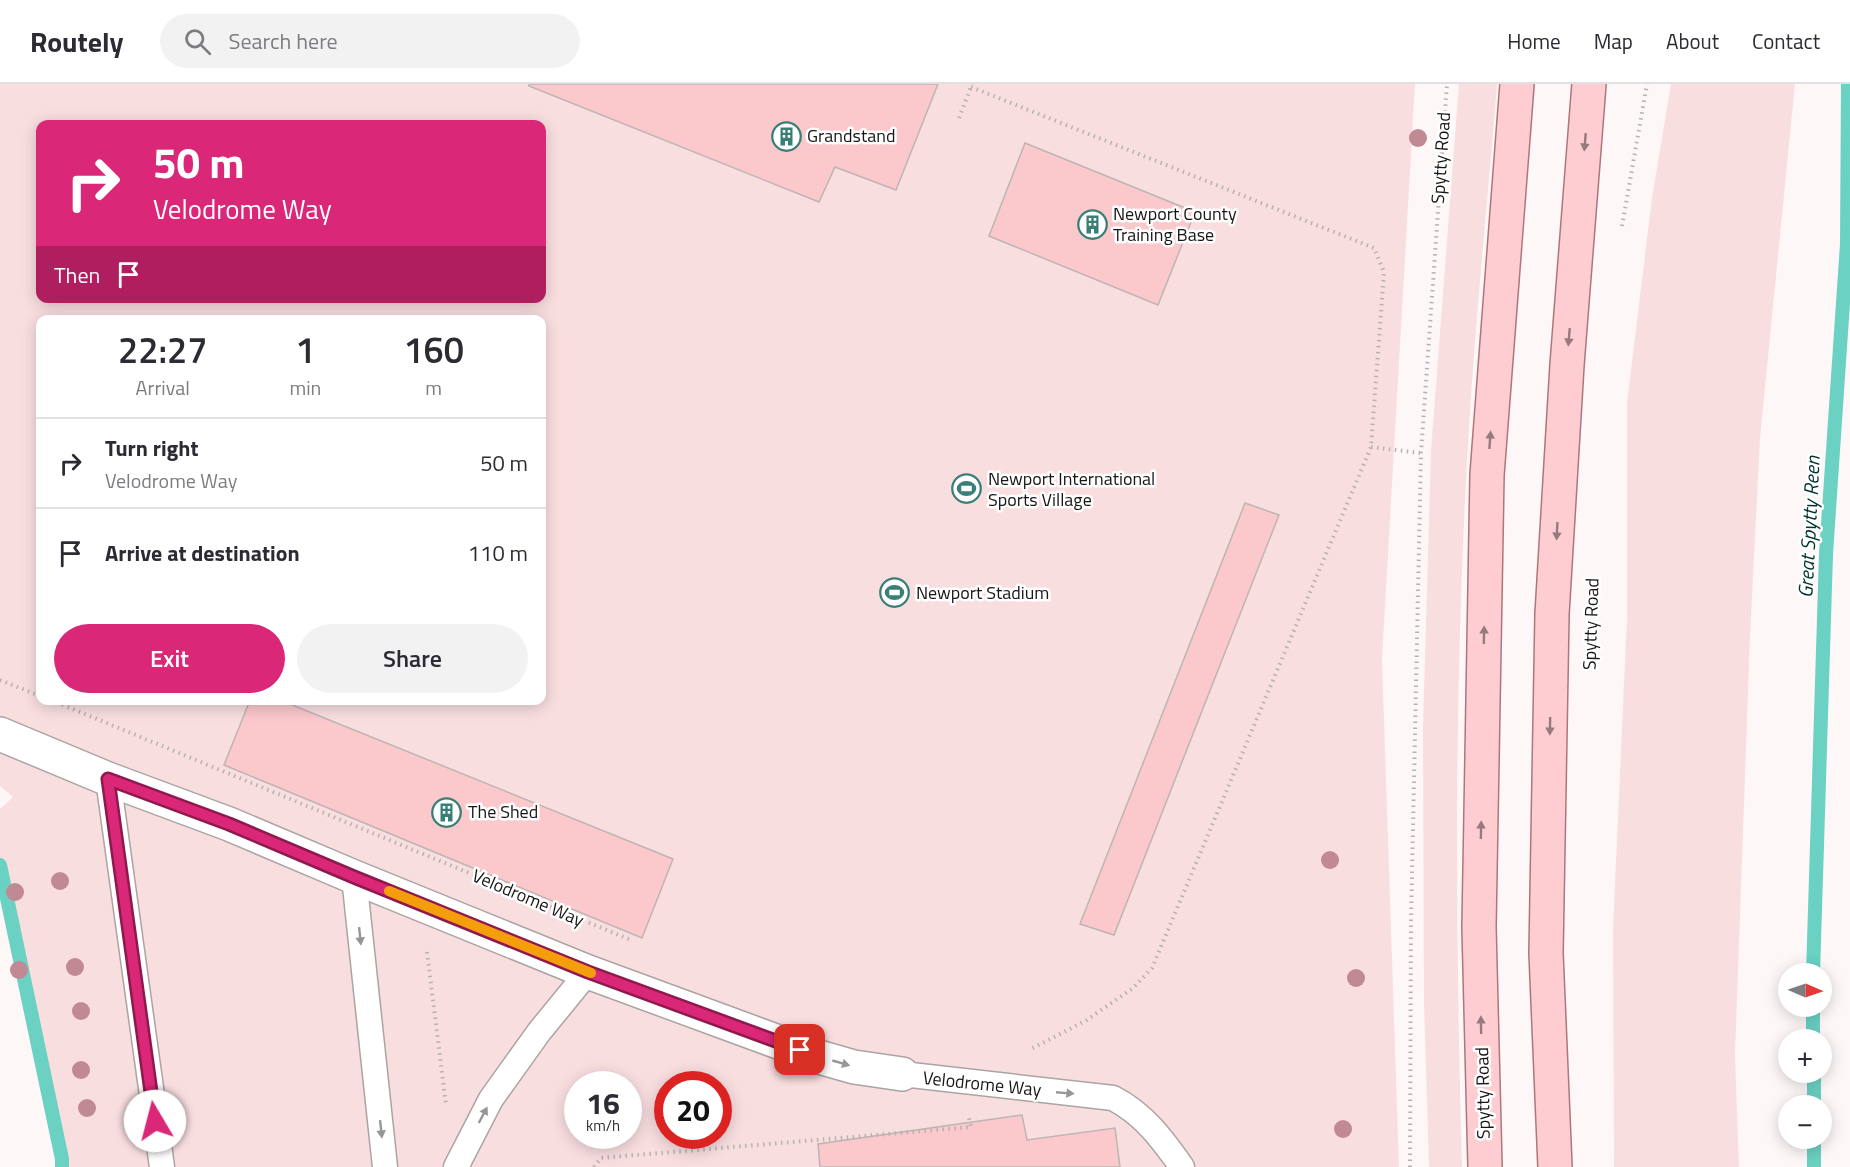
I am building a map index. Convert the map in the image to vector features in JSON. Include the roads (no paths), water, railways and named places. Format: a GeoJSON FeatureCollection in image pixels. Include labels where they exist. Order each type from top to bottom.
{"type":"FeatureCollection","features":[{"type":"Feature","properties":{"kind":"main road","name":"Spytty Road"},"geometry":{"type":"LineString","coordinates":[[1485,1167],[1479,927],[1487,475],[1517,84]]}},
{"type":"Feature","properties":{"kind":"main road"},"geometry":{"type":"LineString","coordinates":[[1555,1167],[1546,953],[1552,615],[1567,365],[1589,84]]}},
{"type":"Feature","properties":{"kind":"street","name":"Velodrome Way"},"geometry":{"type":"LineString","coordinates":[[0,734],[108,779],[229,824],[588,972],[819,1057],[854,1067],[902,1074]]}},
{"type":"Feature","properties":{"kind":"lane"},"geometry":{"type":"LineString","coordinates":[[108,779],[162,1167]]}},
{"type":"Feature","properties":{"kind":"lane"},"geometry":{"type":"LineString","coordinates":[[354,877],[385,1167]]}},
{"type":"Feature","properties":{"kind":"lane"},"geometry":{"type":"LineString","coordinates":[[456,1167],[491,1099],[539,1032],[588,972]]}},
{"type":"Feature","properties":{"kind":"lane","name":"Velodrome Way"},"geometry":{"type":"LineString","coordinates":[[902,1074],[973,1084],[1113,1098],[1131,1107],[1147,1122],[1182,1167]]}},
{"type":"Feature","properties":{"kind":"waterway","name":"Great Spytty Reen"},"geometry":{"type":"LineString","coordinates":[[1813,963],[1826,554],[1847,244],[1848,84]]}},
{"type":"Feature","properties":{"kind":"waterway"},"geometry":{"type":"LineString","coordinates":[[0,865],[62,1167]]}},
{"type":"Feature","properties":{"kind":"waterway","name":"Great Spytty Reen"},"geometry":{"type":"LineString","coordinates":[[1813,1017],[1813,1029]]}},
{"type":"Feature","properties":{"kind":"waterway","name":"Great Spytty Reen"},"geometry":{"type":"LineString","coordinates":[[1814,1083],[1814,1095]]}},
{"type":"Feature","properties":{"kind":"waterway","name":"Great Spytty Reen"},"geometry":{"type":"LineString","coordinates":[[1814,1149],[1814,1167]]}},
{"type":"Feature","properties":{"kind":"place","name":"Grandstand"},"geometry":{"type":"Point","coordinates":[786,136]}},
{"type":"Feature","properties":{"kind":"place","name":"Newport County Training Base"},"geometry":{"type":"Point","coordinates":[1092,224]}},
{"type":"Feature","properties":{"kind":"place","name":"Newport International Sports Village"},"geometry":{"type":"Point","coordinates":[967,489]}},
{"type":"Feature","properties":{"kind":"place","name":"Newport Stadium"},"geometry":{"type":"Point","coordinates":[895,593]}},
{"type":"Feature","properties":{"kind":"place","name":"The Shed"},"geometry":{"type":"Point","coordinates":[447,812]}}]}
